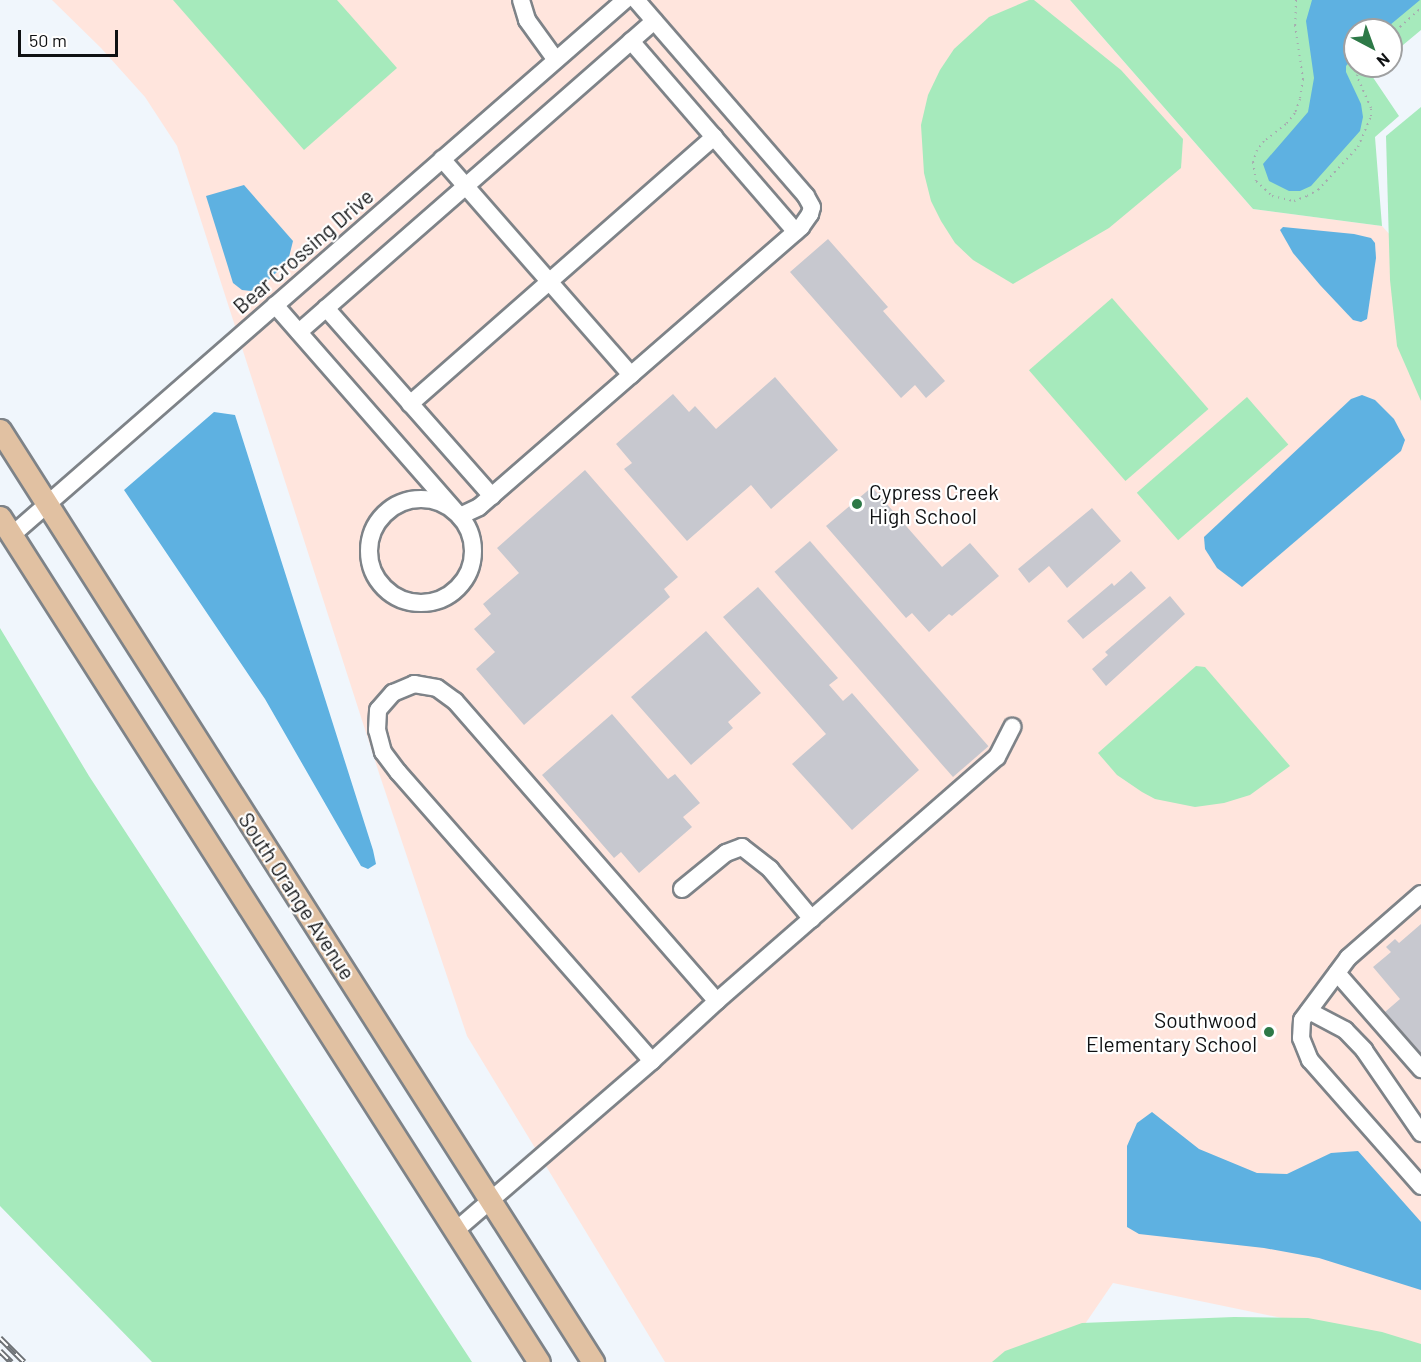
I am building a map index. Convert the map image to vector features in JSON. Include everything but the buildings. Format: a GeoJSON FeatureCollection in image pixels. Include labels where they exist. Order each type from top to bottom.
{"type":"FeatureCollection","features":[{"type":"Feature","properties":{"kind":"main road","name":"South Orange Avenue"},"geometry":{"type":"LineString","coordinates":[[0,430],[593,1362]]}},
{"type":"Feature","properties":{"kind":"main road"},"geometry":{"type":"LineString","coordinates":[[0,517],[539,1362]]}},
{"type":"Feature","properties":{"kind":"street"},"geometry":{"type":"LineString","coordinates":[[521,0],[527,20],[556,60]]}},
{"type":"Feature","properties":{"kind":"street"},"geometry":{"type":"LineString","coordinates":[[460,516],[472,512],[492,496],[796,232],[810,214],[810,201],[636,0]]}},
{"type":"Feature","properties":{"kind":"street","name":"Bear Crossing Drive"},"geometry":{"type":"LineString","coordinates":[[12,535],[556,60],[615,3]]}},
{"type":"Feature","properties":{"kind":"street"},"geometry":{"type":"LineString","coordinates":[[299,332],[654,21]]}},
{"type":"Feature","properties":{"kind":"street"},"geometry":{"type":"LineString","coordinates":[[631,41],[796,232]]}},
{"type":"Feature","properties":{"kind":"street"},"geometry":{"type":"LineString","coordinates":[[410,404],[714,137]]}},
{"type":"Feature","properties":{"kind":"street"},"geometry":{"type":"LineString","coordinates":[[442,159],[631,375]]}},
{"type":"Feature","properties":{"kind":"street"},"geometry":{"type":"LineString","coordinates":[[275,305],[460,516],[469,529],[473,543],[469,573],[461,586],[449,596],[435,602],[418,604],[400,600],[386,590],[375,576],[369,559],[373,533],[387,511],[402,502],[420,499],[435,500],[449,506],[460,516]]}},
{"type":"Feature","properties":{"kind":"street"},"geometry":{"type":"LineString","coordinates":[[326,308],[492,496]]}},
{"type":"Feature","properties":{"kind":"street"},"geometry":{"type":"LineString","coordinates":[[652,1061],[398,772],[383,752],[377,730],[378,710],[393,693],[414,684],[437,688],[455,701],[717,1001]]}},
{"type":"Feature","properties":{"kind":"street"},"geometry":{"type":"LineString","coordinates":[[455,1231],[997,757],[1012,727]]}},
{"type":"Feature","properties":{"kind":"street"},"geometry":{"type":"LineString","coordinates":[[682,889],[726,853],[742,847],[770,869],[812,919]]}},
{"type":"Feature","properties":{"kind":"street"},"geometry":{"type":"LineString","coordinates":[[1421,894],[1348,958],[1302,1020],[1301,1038],[1310,1060],[1421,1186]]}},
{"type":"Feature","properties":{"kind":"street"},"geometry":{"type":"LineString","coordinates":[[1337,973],[1421,1069]]}},
{"type":"Feature","properties":{"kind":"street"},"geometry":{"type":"LineString","coordinates":[[1309,1011],[1345,1030],[1364,1050],[1421,1133]]}},
{"type":"Feature","properties":{"kind":"path"},"geometry":{"type":"LineString","coordinates":[[1296,0],[1295,25],[1303,79],[1300,99],[1296,113],[1264,141],[1257,150],[1253,162],[1256,181],[1272,196],[1294,201],[1318,190],[1358,147],[1369,123],[1371,108],[1358,78]]}},
{"type":"Feature","properties":{"kind":"path"},"geometry":{"type":"LineString","coordinates":[[1403,24],[1421,8]]}},
{"type":"Feature","properties":{"kind":"shaded area","name":"Cypress Creek High School"},"geometry":{"type":"Polygon","coordinates":[[[52,0],[1070,0],[1253,209],[1382,226],[1421,269],[1421,1347],[1113,1283],[1059,1362],[665,1362],[467,1036],[379,773],[177,146],[145,97],[101,48],[52,0]]]}},
{"type":"Feature","properties":{"kind":"green space"},"geometry":{"type":"Polygon","coordinates":[[[173,0],[337,0],[397,68],[304,150],[173,0]]]}},
{"type":"Feature","properties":{"kind":"green space"},"geometry":{"type":"Polygon","coordinates":[[[1034,0],[1121,70],[1183,139],[1181,168],[1109,228],[1013,284],[973,260],[955,243],[941,221],[931,201],[924,173],[921,125],[928,95],[940,70],[954,49],[989,17],[1034,0]]]}},
{"type":"Feature","properties":{"kind":"green space"},"geometry":{"type":"Polygon","coordinates":[[[1070,0],[1421,0],[1421,30],[1403,45],[1403,18],[1343,18],[1343,78],[1373,78],[1399,116],[1375,137],[1382,226],[1253,209],[1070,0]]]}},
{"type":"Feature","properties":{"kind":"green space"},"geometry":{"type":"Polygon","coordinates":[[[1421,107],[1421,401],[1397,346],[1390,280],[1386,136],[1421,107]]]}},
{"type":"Feature","properties":{"kind":"green space"},"geometry":{"type":"Polygon","coordinates":[[[1112,298],[1208,409],[1125,481],[1029,370],[1112,298]]]}},
{"type":"Feature","properties":{"kind":"green space"},"geometry":{"type":"Polygon","coordinates":[[[1247,397],[1288,445],[1178,540],[1137,493],[1247,397]]]}},
{"type":"Feature","properties":{"kind":"green space"},"geometry":{"type":"Polygon","coordinates":[[[0,628],[89,776],[472,1362],[152,1362],[0,1206],[0,628]]]}},
{"type":"Feature","properties":{"kind":"green space"},"geometry":{"type":"Polygon","coordinates":[[[1196,666],[1205,667],[1290,766],[1250,795],[1224,803],[1195,807],[1155,799],[1142,792],[1117,775],[1098,753],[1196,666]]]}},
{"type":"Feature","properties":{"kind":"green space"},"geometry":{"type":"Polygon","coordinates":[[[1234,1317],[1308,1318],[1382,1332],[1421,1344],[1421,1362],[992,1362],[1005,1351],[1082,1323],[1234,1317]]]}},
{"type":"Feature","properties":{"kind":"water"},"geometry":{"type":"Polygon","coordinates":[[[1312,0],[1420,0],[1398,18],[1343,18],[1343,78],[1349,78],[1361,104],[1363,117],[1360,131],[1311,186],[1300,191],[1289,191],[1269,181],[1263,164],[1308,112],[1314,78],[1306,21],[1312,0]]]}},
{"type":"Feature","properties":{"kind":"water"},"geometry":{"type":"Polygon","coordinates":[[[244,185],[293,241],[289,257],[277,272],[262,286],[251,291],[242,290],[233,283],[206,196],[244,185]]]}},
{"type":"Feature","properties":{"kind":"water"},"geometry":{"type":"Polygon","coordinates":[[[1283,227],[1354,234],[1371,238],[1375,243],[1376,258],[1367,319],[1361,322],[1353,320],[1320,285],[1293,253],[1280,230],[1283,227]]]}},
{"type":"Feature","properties":{"kind":"water"},"geometry":{"type":"Polygon","coordinates":[[[1362,395],[1375,400],[1394,419],[1405,440],[1401,451],[1242,587],[1217,568],[1205,549],[1204,537],[1351,399],[1362,395]]]}},
{"type":"Feature","properties":{"kind":"water"},"geometry":{"type":"Polygon","coordinates":[[[214,412],[235,415],[373,850],[376,864],[368,869],[361,866],[265,699],[124,490],[214,412]]]}},
{"type":"Feature","properties":{"kind":"water"},"geometry":{"type":"Polygon","coordinates":[[[1152,1112],[1199,1149],[1257,1173],[1287,1174],[1331,1153],[1358,1151],[1421,1222],[1421,1290],[1319,1258],[1264,1248],[1139,1234],[1127,1227],[1127,1146],[1137,1123],[1152,1112]]]}},
{"type":"Feature","properties":{"kind":"railway"},"geometry":{"type":"LineString","coordinates":[[0,1338],[24,1362]]}},
{"type":"Feature","properties":{"kind":"railway"},"geometry":{"type":"LineString","coordinates":[[0,1351],[11,1362]]}},
{"type":"Feature","properties":{"kind":"place","name":"Cypress Creek High School"},"geometry":{"type":"Point","coordinates":[857,504]}},
{"type":"Feature","properties":{"kind":"place","name":"Southwood Elementary School"},"geometry":{"type":"Point","coordinates":[1269,1032]}}]}
